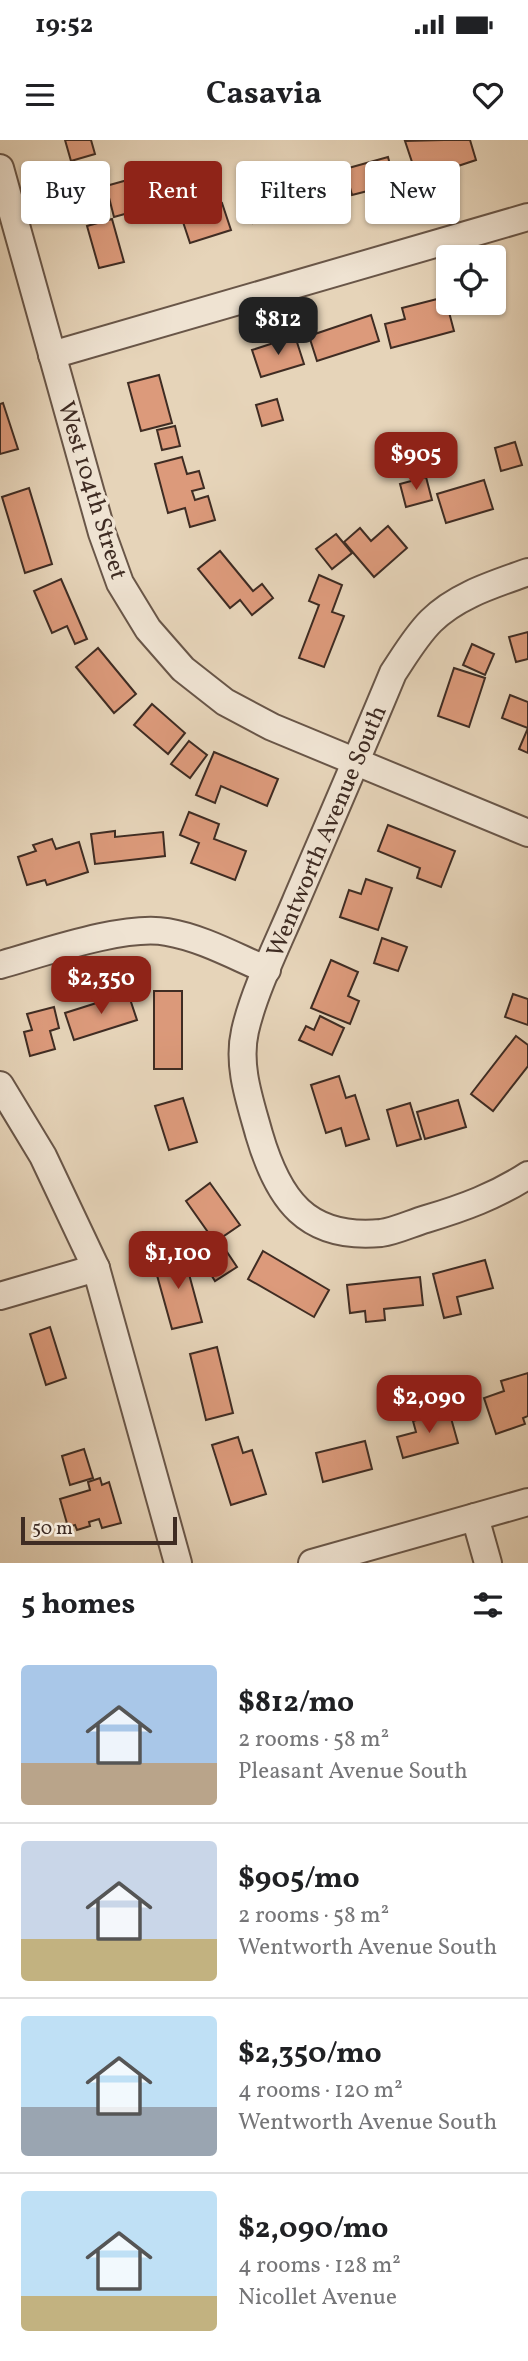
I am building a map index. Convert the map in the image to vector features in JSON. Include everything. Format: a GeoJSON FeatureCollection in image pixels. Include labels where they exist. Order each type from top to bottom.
{"type":"FeatureCollection","features":[{"type":"Feature","properties":{"kind":"street","name":"West 104th Street"},"geometry":{"type":"LineString","coordinates":[[0,168],[102,533],[120,583],[148,629],[183,669],[225,702],[272,727],[528,833]]}},
{"type":"Feature","properties":{"kind":"street"},"geometry":{"type":"LineString","coordinates":[[52,355],[528,218]]}},
{"type":"Feature","properties":{"kind":"street","name":"Wentworth Avenue South"},"geometry":{"type":"LineString","coordinates":[[0,965],[135,930],[165,931],[194,939],[267,970],[393,673],[411,645],[432,619],[460,600],[528,572]]}},
{"type":"Feature","properties":{"kind":"street"},"geometry":{"type":"LineString","coordinates":[[267,970],[245,1031],[242,1061],[247,1091],[268,1166],[281,1192],[301,1213],[327,1227],[354,1233],[383,1233],[464,1207],[506,1189],[528,1175]]}},
{"type":"Feature","properties":{"kind":"street"},"geometry":{"type":"LineString","coordinates":[[0,1085],[43,1156],[96,1268],[178,1563]]}},
{"type":"Feature","properties":{"kind":"street"},"geometry":{"type":"LineString","coordinates":[[0,1296],[96,1268]]}},
{"type":"Feature","properties":{"kind":"street"},"geometry":{"type":"LineString","coordinates":[[312,1563],[528,1502]]}},
{"type":"Feature","properties":{"kind":"street"},"geometry":{"type":"LineString","coordinates":[[475,1517],[488,1563]]}},
{"type":"Feature","properties":{"kind":"building"},"geometry":{"type":"Polygon","coordinates":[[[65,140],[91,140],[95,154],[71,161],[65,140]]]}},
{"type":"Feature","properties":{"kind":"building"},"geometry":{"type":"Polygon","coordinates":[[[470,140],[476,160],[460,165],[460,161],[412,161],[405,141],[470,140]]]}},
{"type":"Feature","properties":{"kind":"building"},"geometry":{"type":"Polygon","coordinates":[[[388,157],[389,161],[374,161],[388,157]]]}},
{"type":"Feature","properties":{"kind":"building"},"geometry":{"type":"Polygon","coordinates":[[[365,163],[365,192],[352,195],[351,167],[365,163]]]}},
{"type":"Feature","properties":{"kind":"building"},"geometry":{"type":"Polygon","coordinates":[[[124,181],[124,214],[114,217],[110,185],[124,181]]]}},
{"type":"Feature","properties":{"kind":"building"},"geometry":{"type":"Polygon","coordinates":[[[222,203],[231,230],[190,243],[184,224],[222,224],[222,203]]]}},
{"type":"Feature","properties":{"kind":"building"},"geometry":{"type":"Polygon","coordinates":[[[110,220],[124,262],[99,268],[87,226],[110,224],[110,220]]]}},
{"type":"Feature","properties":{"kind":"building"},"geometry":{"type":"Polygon","coordinates":[[[436,299],[436,315],[450,315],[454,331],[391,348],[385,324],[405,319],[402,308],[436,299]]]}},
{"type":"Feature","properties":{"kind":"building"},"geometry":{"type":"Polygon","coordinates":[[[371,315],[379,341],[317,361],[309,336],[371,315]]]}},
{"type":"Feature","properties":{"kind":"building"},"geometry":{"type":"Polygon","coordinates":[[[295,336],[304,364],[261,377],[252,350],[295,336]]]}},
{"type":"Feature","properties":{"kind":"building"},"geometry":{"type":"Polygon","coordinates":[[[159,375],[172,423],[141,431],[128,383],[159,375]]]}},
{"type":"Feature","properties":{"kind":"building"},"geometry":{"type":"Polygon","coordinates":[[[277,399],[283,420],[262,426],[256,405],[277,399]]]}},
{"type":"Feature","properties":{"kind":"building"},"geometry":{"type":"Polygon","coordinates":[[[3,403],[18,449],[0,454],[0,404],[3,403]]]}},
{"type":"Feature","properties":{"kind":"building"},"geometry":{"type":"Polygon","coordinates":[[[175,426],[180,446],[162,450],[157,430],[175,426]]]}},
{"type":"Feature","properties":{"kind":"building"},"geometry":{"type":"Polygon","coordinates":[[[515,442],[522,465],[501,471],[495,448],[515,442]]]}},
{"type":"Feature","properties":{"kind":"building"},"geometry":{"type":"Polygon","coordinates":[[[182,457],[187,474],[199,471],[204,488],[192,491],[195,500],[208,496],[215,520],[190,527],[185,508],[168,513],[155,464],[182,457]]]}},
{"type":"Feature","properties":{"kind":"building"},"geometry":{"type":"Polygon","coordinates":[[[426,477],[432,500],[406,507],[400,484],[426,477]]]}},
{"type":"Feature","properties":{"kind":"building"},"geometry":{"type":"Polygon","coordinates":[[[484,480],[493,509],[446,523],[437,494],[484,480]]]}},
{"type":"Feature","properties":{"kind":"building"},"geometry":{"type":"Polygon","coordinates":[[[29,488],[52,564],[25,573],[2,497],[29,488]]]}},
{"type":"Feature","properties":{"kind":"building"},"geometry":{"type":"Polygon","coordinates":[[[388,526],[407,548],[374,577],[344,542],[360,528],[371,541],[388,526]]]}},
{"type":"Feature","properties":{"kind":"building"},"geometry":{"type":"Polygon","coordinates":[[[336,534],[352,553],[332,569],[316,549],[336,534]]]}},
{"type":"Feature","properties":{"kind":"building"},"geometry":{"type":"Polygon","coordinates":[[[220,551],[253,591],[262,584],[273,598],[252,615],[240,600],[230,608],[198,569],[220,551]]]}},
{"type":"Feature","properties":{"kind":"building"},"geometry":{"type":"Polygon","coordinates":[[[319,575],[342,585],[332,612],[344,616],[324,667],[299,658],[319,605],[309,601],[319,575]]]}},
{"type":"Feature","properties":{"kind":"building"},"geometry":{"type":"Polygon","coordinates":[[[61,579],[87,639],[75,644],[67,626],[52,633],[34,591],[61,579]]]}},
{"type":"Feature","properties":{"kind":"building"},"geometry":{"type":"Polygon","coordinates":[[[528,632],[528,659],[516,662],[509,637],[528,632]]]}},
{"type":"Feature","properties":{"kind":"building"},"geometry":{"type":"Polygon","coordinates":[[[472,644],[494,654],[485,675],[463,665],[472,644]]]}},
{"type":"Feature","properties":{"kind":"building"},"geometry":{"type":"Polygon","coordinates":[[[98,648],[136,694],[114,713],[76,667],[98,648]]]}},
{"type":"Feature","properties":{"kind":"building"},"geometry":{"type":"Polygon","coordinates":[[[454,668],[485,678],[469,727],[438,716],[454,668]]]}},
{"type":"Feature","properties":{"kind":"building"},"geometry":{"type":"Polygon","coordinates":[[[510,695],[528,702],[528,728],[502,718],[510,695]]]}},
{"type":"Feature","properties":{"kind":"building"},"geometry":{"type":"Polygon","coordinates":[[[152,704],[185,733],[168,754],[134,725],[152,704]]]}},
{"type":"Feature","properties":{"kind":"building"},"geometry":{"type":"Polygon","coordinates":[[[528,728],[528,753],[519,749],[528,728]]]}},
{"type":"Feature","properties":{"kind":"building"},"geometry":{"type":"Polygon","coordinates":[[[189,741],[207,755],[190,778],[171,764],[189,741]]]}},
{"type":"Feature","properties":{"kind":"building"},"geometry":{"type":"Polygon","coordinates":[[[214,752],[278,779],[267,806],[221,786],[215,803],[196,795],[214,752]]]}},
{"type":"Feature","properties":{"kind":"building"},"geometry":{"type":"Polygon","coordinates":[[[189,812],[219,824],[214,839],[246,851],[235,880],[191,863],[199,843],[180,835],[189,812]]]}},
{"type":"Feature","properties":{"kind":"building"},"geometry":{"type":"Polygon","coordinates":[[[388,825],[455,851],[441,887],[417,878],[420,868],[378,851],[388,825]]]}},
{"type":"Feature","properties":{"kind":"building"},"geometry":{"type":"Polygon","coordinates":[[[115,831],[115,837],[163,832],[165,856],[95,864],[91,834],[115,831]]]}},
{"type":"Feature","properties":{"kind":"building"},"geometry":{"type":"Polygon","coordinates":[[[52,839],[56,849],[79,842],[88,872],[47,885],[45,880],[27,885],[18,857],[36,851],[33,845],[52,839]]]}},
{"type":"Feature","properties":{"kind":"building"},"geometry":{"type":"Polygon","coordinates":[[[366,879],[392,888],[378,930],[340,917],[349,890],[361,894],[366,879]]]}},
{"type":"Feature","properties":{"kind":"building"},"geometry":{"type":"Polygon","coordinates":[[[382,938],[407,947],[398,971],[374,963],[382,938]]]}},
{"type":"Feature","properties":{"kind":"building"},"geometry":{"type":"Polygon","coordinates":[[[331,960],[358,972],[348,996],[359,1001],[350,1024],[311,1008],[331,960]]]}},
{"type":"Feature","properties":{"kind":"building"},"geometry":{"type":"Polygon","coordinates":[[[154,991],[182,991],[182,1069],[154,1069],[154,991]]]}},
{"type":"Feature","properties":{"kind":"building"},"geometry":{"type":"Polygon","coordinates":[[[128,993],[137,1020],[74,1040],[65,1013],[128,993]]]}},
{"type":"Feature","properties":{"kind":"building"},"geometry":{"type":"Polygon","coordinates":[[[513,994],[528,999],[528,1025],[505,1017],[513,994]]]}},
{"type":"Feature","properties":{"kind":"building"},"geometry":{"type":"Polygon","coordinates":[[[54,1007],[59,1028],[50,1031],[55,1049],[30,1056],[24,1032],[32,1030],[27,1014],[54,1007]]]}},
{"type":"Feature","properties":{"kind":"building"},"geometry":{"type":"Polygon","coordinates":[[[320,1016],[344,1028],[332,1055],[299,1040],[306,1026],[314,1030],[320,1016]]]}},
{"type":"Feature","properties":{"kind":"building"},"geometry":{"type":"Polygon","coordinates":[[[516,1036],[528,1045],[528,1066],[493,1111],[471,1094],[516,1036]]]}},
{"type":"Feature","properties":{"kind":"building"},"geometry":{"type":"Polygon","coordinates":[[[339,1076],[346,1098],[355,1095],[369,1139],[346,1146],[341,1128],[326,1133],[311,1085],[339,1076]]]}},
{"type":"Feature","properties":{"kind":"building"},"geometry":{"type":"Polygon","coordinates":[[[183,1098],[197,1142],[169,1150],[155,1106],[183,1098]]]}},
{"type":"Feature","properties":{"kind":"building"},"geometry":{"type":"Polygon","coordinates":[[[458,1100],[466,1127],[425,1139],[417,1112],[458,1100]]]}},
{"type":"Feature","properties":{"kind":"building"},"geometry":{"type":"Polygon","coordinates":[[[410,1103],[421,1139],[397,1146],[387,1110],[410,1103]]]}},
{"type":"Feature","properties":{"kind":"building"},"geometry":{"type":"Polygon","coordinates":[[[210,1183],[240,1225],[215,1242],[186,1201],[210,1183]]]}},
{"type":"Feature","properties":{"kind":"building"},"geometry":{"type":"Polygon","coordinates":[[[223,1246],[237,1267],[215,1281],[202,1260],[223,1246]]]}},
{"type":"Feature","properties":{"kind":"building"},"geometry":{"type":"Polygon","coordinates":[[[263,1251],[329,1290],[314,1317],[248,1279],[263,1251]]]}},
{"type":"Feature","properties":{"kind":"building"},"geometry":{"type":"Polygon","coordinates":[[[183,1252],[202,1322],[172,1329],[153,1261],[183,1252]]]}},
{"type":"Feature","properties":{"kind":"building"},"geometry":{"type":"Polygon","coordinates":[[[485,1260],[493,1288],[457,1297],[461,1314],[444,1318],[433,1274],[485,1260]]]}},
{"type":"Feature","properties":{"kind":"building"},"geometry":{"type":"Polygon","coordinates":[[[420,1277],[423,1305],[384,1309],[385,1320],[366,1322],[365,1311],[350,1313],[347,1285],[420,1277]]]}},
{"type":"Feature","properties":{"kind":"building"},"geometry":{"type":"Polygon","coordinates":[[[50,1327],[66,1378],[46,1385],[30,1334],[50,1327]]]}},
{"type":"Feature","properties":{"kind":"building"},"geometry":{"type":"Polygon","coordinates":[[[217,1347],[233,1413],[206,1420],[190,1354],[217,1347]]]}},
{"type":"Feature","properties":{"kind":"building"},"geometry":{"type":"Polygon","coordinates":[[[528,1373],[528,1416],[523,1418],[525,1424],[496,1434],[484,1398],[504,1391],[501,1381],[528,1373]]]}},
{"type":"Feature","properties":{"kind":"building"},"geometry":{"type":"Polygon","coordinates":[[[449,1411],[458,1443],[403,1458],[397,1437],[416,1432],[413,1421],[449,1411]]]}},
{"type":"Feature","properties":{"kind":"building"},"geometry":{"type":"Polygon","coordinates":[[[238,1437],[243,1453],[252,1450],[266,1494],[231,1505],[212,1445],[238,1437]]]}},
{"type":"Feature","properties":{"kind":"building"},"geometry":{"type":"Polygon","coordinates":[[[365,1441],[372,1469],[323,1482],[316,1453],[365,1441]]]}},
{"type":"Feature","properties":{"kind":"building"},"geometry":{"type":"Polygon","coordinates":[[[84,1449],[93,1478],[70,1485],[62,1456],[84,1449]]]}},
{"type":"Feature","properties":{"kind":"building"},"geometry":{"type":"Polygon","coordinates":[[[100,1478],[102,1485],[109,1482],[121,1523],[102,1528],[99,1519],[89,1522],[90,1526],[77,1530],[75,1525],[68,1527],[60,1499],[90,1490],[88,1482],[100,1478]]]}}]}
